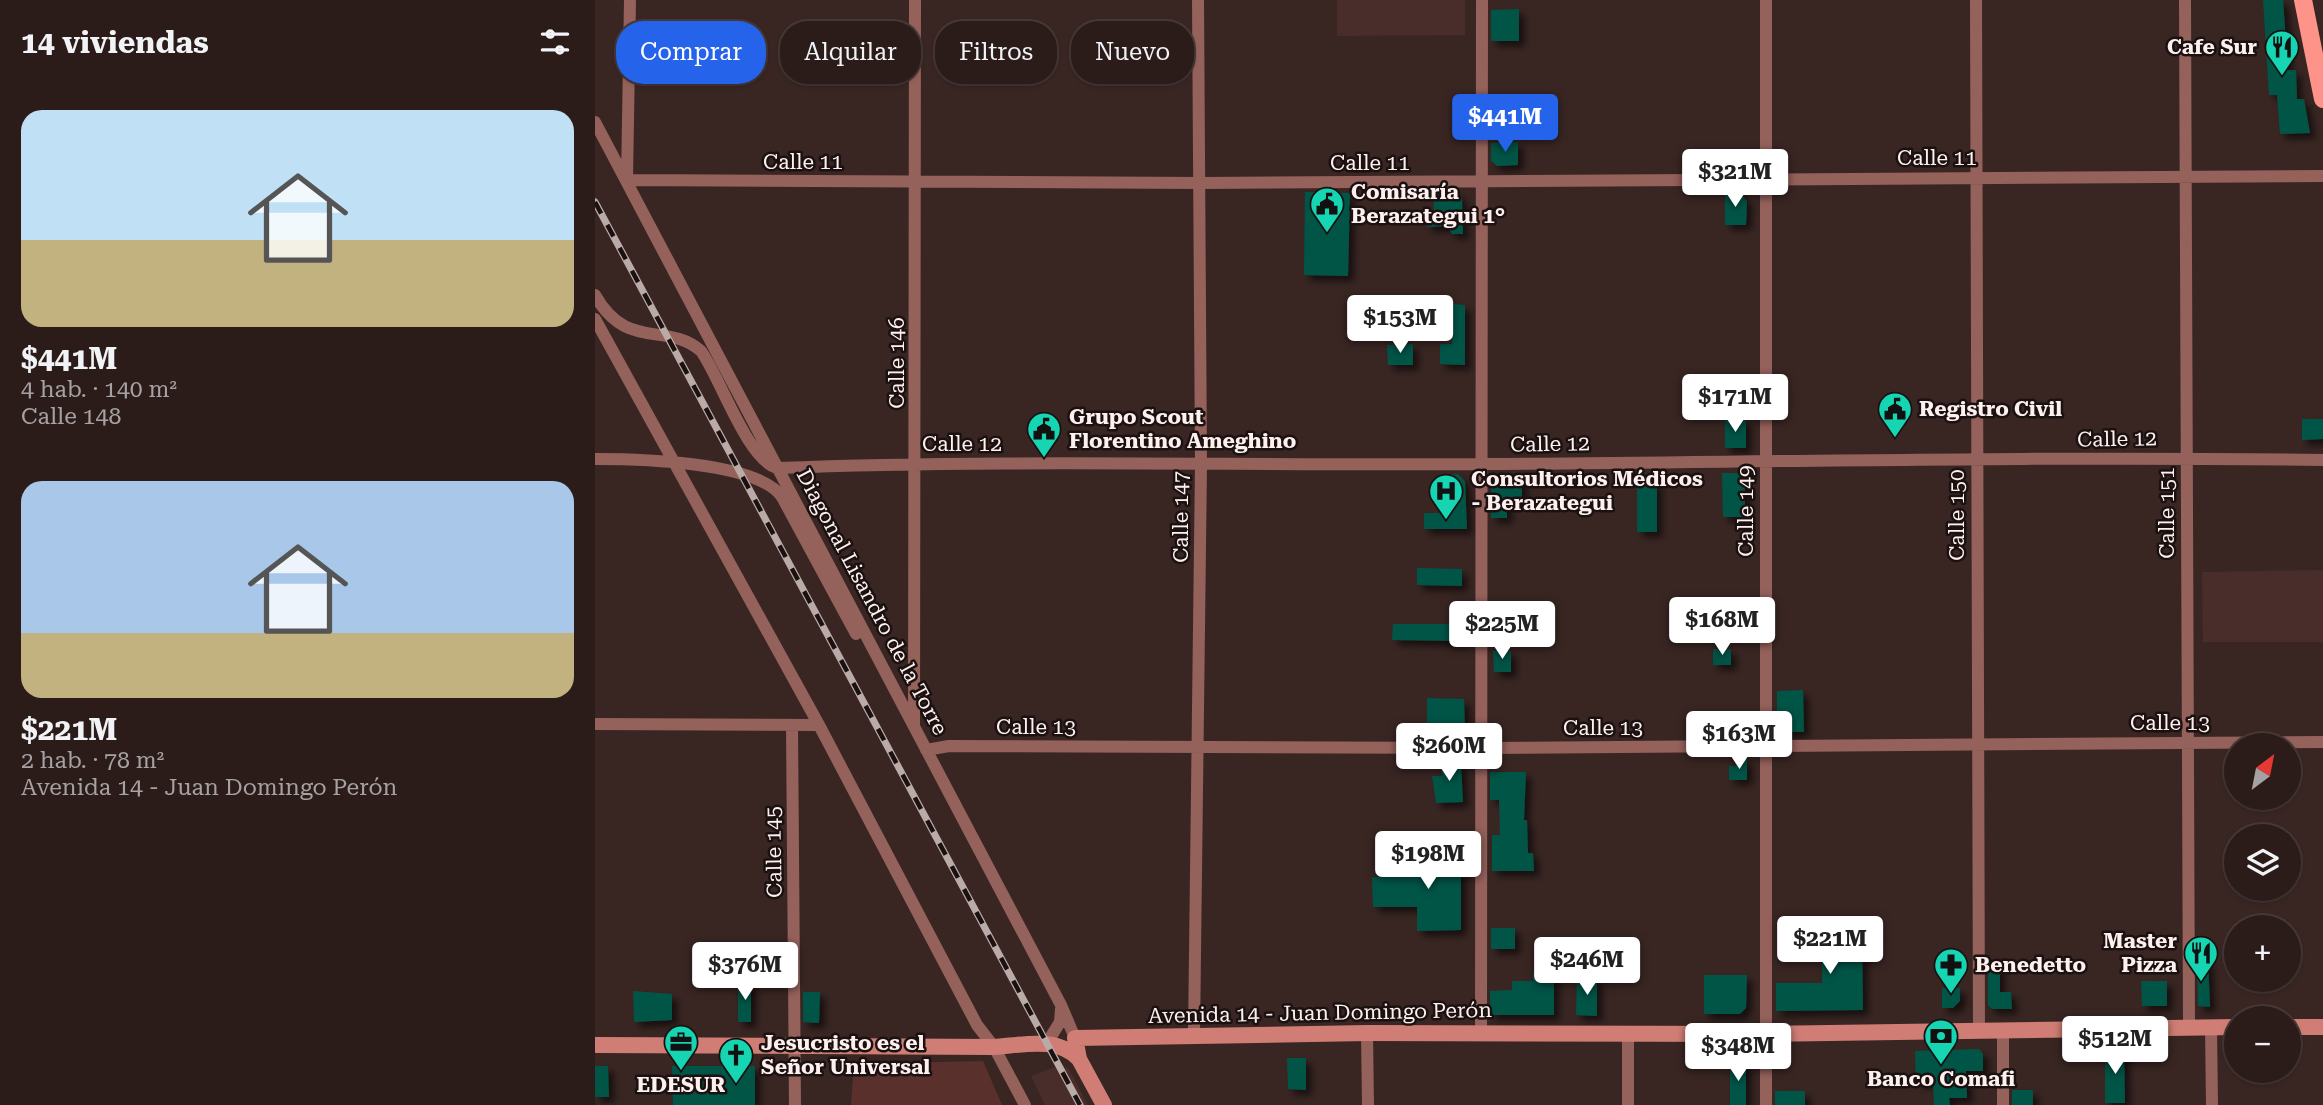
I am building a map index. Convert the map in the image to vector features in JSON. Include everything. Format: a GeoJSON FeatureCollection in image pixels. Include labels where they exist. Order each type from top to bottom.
{"type":"FeatureCollection","features":[{"type":"Feature","properties":{"kind":"main road"},"geometry":{"type":"LineString","coordinates":[[2303,0],[2323,99]]}},
{"type":"Feature","properties":{"kind":"main road","name":"Avenida 14 - Juan Domingo Perón"},"geometry":{"type":"LineString","coordinates":[[1075,1038],[1481,1032],[1766,1034],[2224,1027]]}},
{"type":"Feature","properties":{"kind":"main road"},"geometry":{"type":"LineString","coordinates":[[2301,1027],[2323,1027]]}},
{"type":"Feature","properties":{"kind":"main road","name":"Diagonal Lisandro de la Torre"},"geometry":{"type":"LineString","coordinates":[[1075,1038],[1079,1059],[1104,1105]]}},
{"type":"Feature","properties":{"kind":"main road"},"geometry":{"type":"LineString","coordinates":[[595,1045],[994,1047],[1047,1043],[1070,1051],[1079,1059]]}},
{"type":"Feature","properties":{"kind":"street"},"geometry":{"type":"LineString","coordinates":[[627,180],[630,0]]}},
{"type":"Feature","properties":{"kind":"street","name":"Calle 146"},"geometry":{"type":"LineString","coordinates":[[913,726],[916,463],[915,0]]}},
{"type":"Feature","properties":{"kind":"street","name":"Calle 147"},"geometry":{"type":"LineString","coordinates":[[1194,1035],[1201,464],[1198,0]]}},
{"type":"Feature","properties":{"kind":"street"},"geometry":{"type":"LineString","coordinates":[[1481,1032],[1482,0]]}},
{"type":"Feature","properties":{"kind":"street","name":"Calle 149"},"geometry":{"type":"LineString","coordinates":[[1766,0],[1766,1105]]}},
{"type":"Feature","properties":{"kind":"street","name":"Calle 150"},"geometry":{"type":"LineString","coordinates":[[1976,0],[1979,1030]]}},
{"type":"Feature","properties":{"kind":"street","name":"Calle 151"},"geometry":{"type":"LineString","coordinates":[[2185,0],[2189,1026]]}},
{"type":"Feature","properties":{"kind":"street","name":"Diagonal Lisandro de la Torre"},"geometry":{"type":"LineString","coordinates":[[595,122],[1061,1005],[1075,1038]]}},
{"type":"Feature","properties":{"kind":"street","name":"Calle 11"},"geometry":{"type":"LineString","coordinates":[[627,180],[1201,183],[2323,176]]}},
{"type":"Feature","properties":{"kind":"street"},"geometry":{"type":"LineString","coordinates":[[595,295],[608,316],[624,327],[697,348],[755,447],[766,463],[777,468]]}},
{"type":"Feature","properties":{"kind":"street"},"geometry":{"type":"LineString","coordinates":[[595,319],[819,725],[977,1025],[994,1047],[1025,1105]]}},
{"type":"Feature","properties":{"kind":"street","name":"Calle 12"},"geometry":{"type":"LineString","coordinates":[[777,468],[916,463],[1482,464],[2186,458],[2323,460]]}},
{"type":"Feature","properties":{"kind":"street"},"geometry":{"type":"LineString","coordinates":[[595,459],[673,461],[749,478],[778,491],[837,602],[913,726]]}},
{"type":"Feature","properties":{"kind":"street"},"geometry":{"type":"LineString","coordinates":[[595,724],[819,725]]}},
{"type":"Feature","properties":{"kind":"street","name":"Calle 145"},"geometry":{"type":"LineString","coordinates":[[792,725],[795,1105]]}},
{"type":"Feature","properties":{"kind":"street","name":"Calle 13"},"geometry":{"type":"LineString","coordinates":[[926,750],[949,746],[1481,748],[2323,742]]}},
{"type":"Feature","properties":{"kind":"street"},"geometry":{"type":"LineString","coordinates":[[1047,1043],[1060,1022],[1061,1005]]}},
{"type":"Feature","properties":{"kind":"street"},"geometry":{"type":"LineString","coordinates":[[2211,1027],[2212,1105]]}},
{"type":"Feature","properties":{"kind":"street"},"geometry":{"type":"LineString","coordinates":[[2003,1031],[2003,1105]]}},
{"type":"Feature","properties":{"kind":"street"},"geometry":{"type":"LineString","coordinates":[[1367,1033],[1368,1105]]}},
{"type":"Feature","properties":{"kind":"street"},"geometry":{"type":"LineString","coordinates":[[1628,1034],[1628,1105]]}},
{"type":"Feature","properties":{"kind":"shaded area"},"geometry":{"type":"Polygon","coordinates":[[[1337,0],[1465,0],[1465,35],[1337,36],[1337,0]]]}},
{"type":"Feature","properties":{"kind":"shaded area"},"geometry":{"type":"Polygon","coordinates":[[[2323,570],[2323,642],[2203,642],[2202,572],[2323,570]]]}},
{"type":"Feature","properties":{"kind":"shaded area"},"geometry":{"type":"Polygon","coordinates":[[[983,1061],[1002,1105],[851,1105],[854,1064],[983,1061]]]}},
{"type":"Feature","properties":{"kind":"shaded area"},"geometry":{"type":"Polygon","coordinates":[[[1061,1065],[1069,1069],[1088,1105],[1045,1105],[1031,1076],[1061,1065]]]}},
{"type":"Feature","properties":{"kind":"building"},"geometry":{"type":"Polygon","coordinates":[[[2263,0],[2283,0],[2288,70],[2296,70],[2297,99],[2304,99],[2310,133],[2280,134],[2277,95],[2269,95],[2263,0]]]}},
{"type":"Feature","properties":{"kind":"building"},"geometry":{"type":"Polygon","coordinates":[[[1519,9],[1519,41],[1491,41],[1491,10],[1519,9]]]}},
{"type":"Feature","properties":{"kind":"building"},"geometry":{"type":"Polygon","coordinates":[[[1518,142],[1518,165],[1497,166],[1491,161],[1491,143],[1518,142]]]}},
{"type":"Feature","properties":{"kind":"building","name":"Comisaría Berazategui 1°"},"geometry":{"type":"Polygon","coordinates":[[[1305,192],[1350,193],[1348,276],[1304,275],[1305,192]]]}},
{"type":"Feature","properties":{"kind":"building"},"geometry":{"type":"Polygon","coordinates":[[[1433,192],[1456,192],[1462,199],[1463,234],[1452,234],[1447,226],[1427,227],[1426,212],[1434,212],[1433,192]]]}},
{"type":"Feature","properties":{"kind":"building"},"geometry":{"type":"Polygon","coordinates":[[[1725,193],[1740,193],[1747,201],[1746,225],[1725,225],[1725,193]]]}},
{"type":"Feature","properties":{"kind":"building"},"geometry":{"type":"Polygon","coordinates":[[[1453,304],[1465,305],[1465,365],[1440,364],[1440,344],[1452,344],[1453,304]]]}},
{"type":"Feature","properties":{"kind":"building"},"geometry":{"type":"Polygon","coordinates":[[[1413,344],[1413,365],[1388,365],[1387,345],[1413,344]]]}},
{"type":"Feature","properties":{"kind":"building"},"geometry":{"type":"Polygon","coordinates":[[[1725,419],[1746,419],[1746,448],[1725,448],[1725,419]]]}},
{"type":"Feature","properties":{"kind":"building"},"geometry":{"type":"Polygon","coordinates":[[[2302,419],[2323,419],[2323,439],[2302,440],[2302,419]]]}},
{"type":"Feature","properties":{"kind":"building"},"geometry":{"type":"Polygon","coordinates":[[[1722,473],[1737,473],[1745,480],[1745,517],[1723,517],[1722,473]]]}},
{"type":"Feature","properties":{"kind":"building"},"geometry":{"type":"Polygon","coordinates":[[[1458,474],[1465,481],[1467,529],[1424,529],[1424,513],[1444,513],[1444,475],[1458,474]]]}},
{"type":"Feature","properties":{"kind":"building"},"geometry":{"type":"Polygon","coordinates":[[[1502,474],[1522,474],[1522,497],[1507,497],[1507,518],[1491,518],[1491,478],[1502,478],[1502,474]]]}},
{"type":"Feature","properties":{"kind":"building"},"geometry":{"type":"Polygon","coordinates":[[[1637,481],[1657,482],[1657,532],[1637,532],[1637,481]]]}},
{"type":"Feature","properties":{"kind":"building"},"geometry":{"type":"Polygon","coordinates":[[[1417,568],[1462,569],[1462,586],[1417,585],[1417,568]]]}},
{"type":"Feature","properties":{"kind":"building"},"geometry":{"type":"Polygon","coordinates":[[[1393,624],[1461,624],[1461,641],[1392,640],[1393,624]]]}},
{"type":"Feature","properties":{"kind":"building"},"geometry":{"type":"Polygon","coordinates":[[[1713,649],[1731,649],[1731,665],[1713,665],[1713,649]]]}},
{"type":"Feature","properties":{"kind":"building"},"geometry":{"type":"Polygon","coordinates":[[[1493,651],[1511,651],[1511,672],[1494,672],[1493,651]]]}},
{"type":"Feature","properties":{"kind":"building"},"geometry":{"type":"Polygon","coordinates":[[[1803,690],[1804,732],[1777,732],[1777,691],[1803,690]]]}},
{"type":"Feature","properties":{"kind":"building"},"geometry":{"type":"Polygon","coordinates":[[[1427,698],[1464,699],[1465,729],[1461,732],[1427,732],[1427,698]]]}},
{"type":"Feature","properties":{"kind":"building"},"geometry":{"type":"Polygon","coordinates":[[[1736,759],[1747,759],[1747,780],[1729,780],[1729,766],[1736,766],[1736,759]]]}},
{"type":"Feature","properties":{"kind":"building"},"geometry":{"type":"Polygon","coordinates":[[[1441,760],[1456,760],[1461,764],[1463,802],[1436,803],[1432,776],[1442,776],[1441,760]]]}},
{"type":"Feature","properties":{"kind":"building"},"geometry":{"type":"Polygon","coordinates":[[[1490,772],[1526,772],[1524,820],[1527,820],[1528,853],[1533,853],[1534,871],[1492,871],[1492,835],[1500,835],[1499,800],[1490,800],[1490,772]]]}},
{"type":"Feature","properties":{"kind":"building"},"geometry":{"type":"Polygon","coordinates":[[[1425,846],[1461,846],[1461,930],[1417,931],[1417,907],[1373,907],[1372,877],[1425,877],[1425,846]]]}},
{"type":"Feature","properties":{"kind":"building"},"geometry":{"type":"Polygon","coordinates":[[[1822,927],[1862,927],[1863,1010],[1776,1011],[1776,983],[1822,983],[1822,927]]]}},
{"type":"Feature","properties":{"kind":"building"},"geometry":{"type":"Polygon","coordinates":[[[1491,928],[1515,928],[1515,949],[1491,949],[1491,928]]]}},
{"type":"Feature","properties":{"kind":"building","name":"Master Pizza"},"geometry":{"type":"Polygon","coordinates":[[[2197,960],[2208,960],[2210,1007],[2198,1006],[2197,960]]]}},
{"type":"Feature","properties":{"kind":"building"},"geometry":{"type":"Polygon","coordinates":[[[1988,964],[2000,964],[2000,992],[2011,992],[2012,1009],[1992,1009],[1988,1005],[1988,964]]]}},
{"type":"Feature","properties":{"kind":"building"},"geometry":{"type":"Polygon","coordinates":[[[1533,973],[1554,973],[1554,1015],[1490,1015],[1490,991],[1512,990],[1512,981],[1533,981],[1533,973]]]}},
{"type":"Feature","properties":{"kind":"building"},"geometry":{"type":"Polygon","coordinates":[[[1704,975],[1747,975],[1746,1008],[1740,1014],[1704,1014],[1704,975]]]}},
{"type":"Feature","properties":{"kind":"building"},"geometry":{"type":"Polygon","coordinates":[[[1577,977],[1597,978],[1597,1016],[1576,1015],[1577,977]]]}},
{"type":"Feature","properties":{"kind":"building"},"geometry":{"type":"Polygon","coordinates":[[[2141,981],[2167,981],[2167,1006],[2142,1006],[2141,981]]]}},
{"type":"Feature","properties":{"kind":"building"},"geometry":{"type":"Polygon","coordinates":[[[738,982],[751,982],[751,1022],[738,1022],[738,982]]]}},
{"type":"Feature","properties":{"kind":"building","name":"Benedetto"},"geometry":{"type":"Polygon","coordinates":[[[1942,988],[1960,988],[1960,1001],[1953,1008],[1942,1008],[1942,988]]]}},
{"type":"Feature","properties":{"kind":"building"},"geometry":{"type":"Polygon","coordinates":[[[633,991],[672,994],[672,1020],[634,1022],[633,991]]]}},
{"type":"Feature","properties":{"kind":"building"},"geometry":{"type":"Polygon","coordinates":[[[803,992],[820,992],[819,1023],[803,1022],[803,992]]]}},
{"type":"Feature","properties":{"kind":"building"},"geometry":{"type":"Polygon","coordinates":[[[1979,1049],[1983,1054],[1983,1071],[1966,1071],[1967,1098],[1949,1098],[1950,1105],[1934,1105],[1933,1082],[1916,1083],[1915,1051],[1979,1049]]]}},
{"type":"Feature","properties":{"kind":"building"},"geometry":{"type":"Polygon","coordinates":[[[2105,1049],[2124,1049],[2125,1103],[2105,1103],[2105,1049]]]}},
{"type":"Feature","properties":{"kind":"building"},"geometry":{"type":"Polygon","coordinates":[[[1287,1058],[1306,1058],[1306,1090],[1288,1089],[1287,1058]]]}},
{"type":"Feature","properties":{"kind":"building"},"geometry":{"type":"Polygon","coordinates":[[[1730,1059],[1739,1059],[1746,1065],[1746,1105],[1730,1105],[1730,1059]]]}},
{"type":"Feature","properties":{"kind":"building"},"geometry":{"type":"Polygon","coordinates":[[[595,1066],[608,1066],[609,1097],[595,1097],[595,1066]]]}},
{"type":"Feature","properties":{"kind":"building"},"geometry":{"type":"Polygon","coordinates":[[[672,1066],[755,1066],[755,1105],[673,1105],[672,1066]]]}},
{"type":"Feature","properties":{"kind":"building"},"geometry":{"type":"Polygon","coordinates":[[[2012,1090],[2033,1090],[2033,1105],[2012,1105],[2012,1090]]]}},
{"type":"Feature","properties":{"kind":"building"},"geometry":{"type":"Polygon","coordinates":[[[1775,1091],[1805,1091],[1805,1105],[1775,1105],[1775,1091]]]}},
{"type":"Feature","properties":{"kind":"railway"},"geometry":{"type":"LineString","coordinates":[[595,202],[1080,1105]]}},
{"type":"Feature","properties":{"kind":"place","name":"Cafe Sur"},"geometry":{"type":"Point","coordinates":[2282,77]}},
{"type":"Feature","properties":{"kind":"place","name":"Comisaría Berazategui 1°"},"geometry":{"type":"Point","coordinates":[1327,234]}},
{"type":"Feature","properties":{"kind":"place","name":"Registro Civil"},"geometry":{"type":"Point","coordinates":[1895,439]}},
{"type":"Feature","properties":{"kind":"place","name":"Grupo Scout Florentino Ameghino"},"geometry":{"type":"Point","coordinates":[1044,459]}},
{"type":"Feature","properties":{"kind":"place","name":"Consultorios Médicos - Berazategui"},"geometry":{"type":"Point","coordinates":[1446,521]}},
{"type":"Feature","properties":{"kind":"place","name":"Master Pizza"},"geometry":{"type":"Point","coordinates":[2201,983]}},
{"type":"Feature","properties":{"kind":"place","name":"Benedetto"},"geometry":{"type":"Point","coordinates":[1951,995]}},
{"type":"Feature","properties":{"kind":"place","name":"Banco Comafi"},"geometry":{"type":"Point","coordinates":[1941,1066]}},
{"type":"Feature","properties":{"kind":"place","name":"EDESUR"},"geometry":{"type":"Point","coordinates":[681,1072]}},
{"type":"Feature","properties":{"kind":"place","name":"Jesucristo es el Señor Universal"},"geometry":{"type":"Point","coordinates":[736,1085]}}]}
